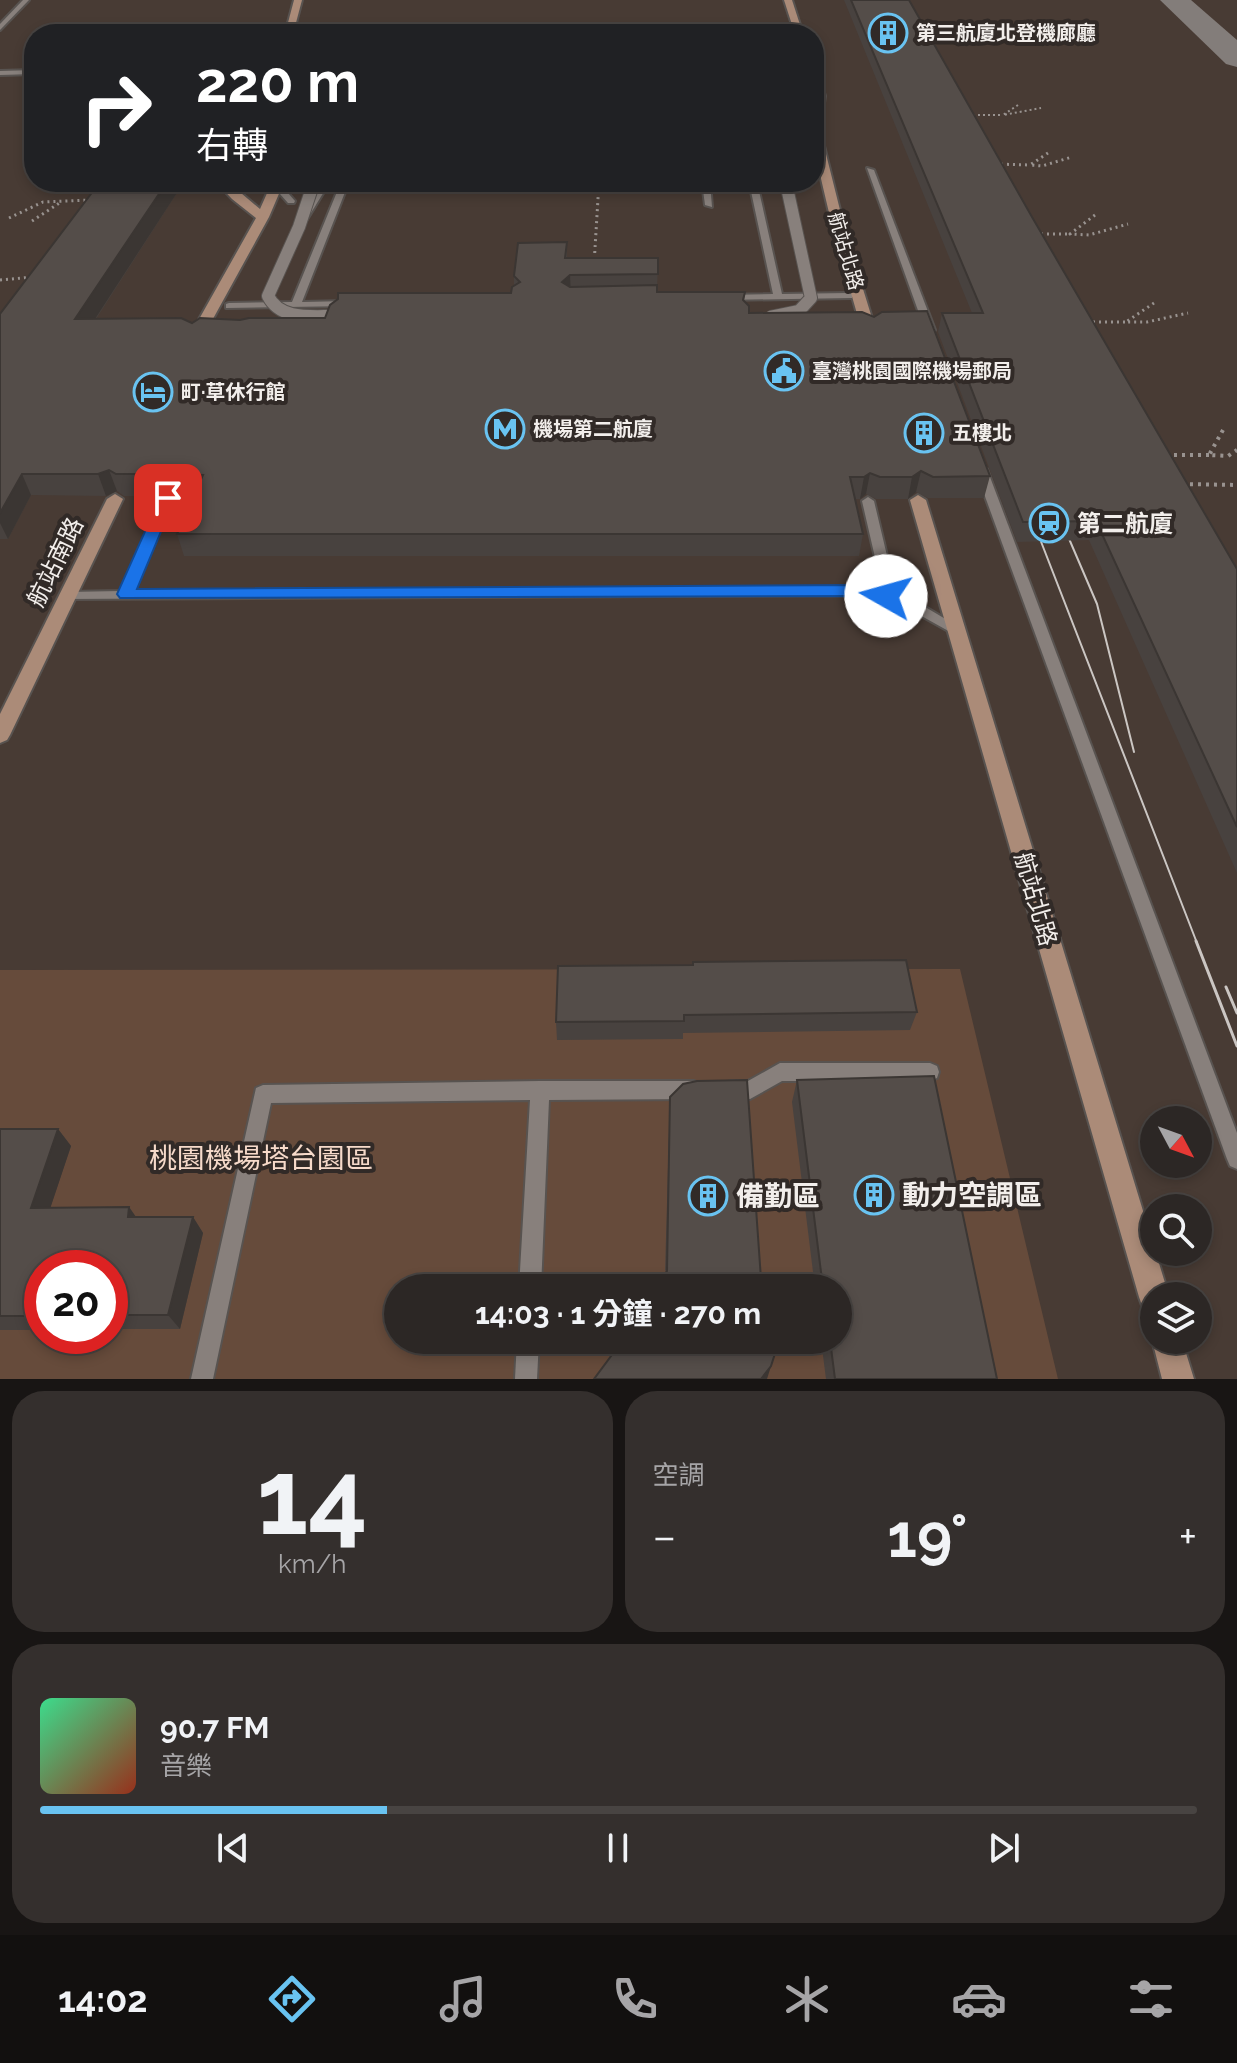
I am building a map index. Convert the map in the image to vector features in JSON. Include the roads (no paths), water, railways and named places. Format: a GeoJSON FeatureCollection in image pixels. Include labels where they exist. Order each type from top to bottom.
{"type":"FeatureCollection","features":[{"type":"Feature","properties":{"kind":"street"},"geometry":{"type":"LineString","coordinates":[[292,24],[298,0]]}},
{"type":"Feature","properties":{"kind":"street"},"geometry":{"type":"LineString","coordinates":[[788,0],[796,24]]}},
{"type":"Feature","properties":{"kind":"street","name":"航站北路"},"geometry":{"type":"LineString","coordinates":[[824,169],[869,331]]}},
{"type":"Feature","properties":{"kind":"street"},"geometry":{"type":"LineString","coordinates":[[231,192],[263,217]]}},
{"type":"Feature","properties":{"kind":"street"},"geometry":{"type":"LineString","coordinates":[[196,337],[276,192]]}},
{"type":"Feature","properties":{"kind":"street"},"geometry":{"type":"LineString","coordinates":[[311,192],[299,227],[268,296],[269,301],[289,313],[333,316]]}},
{"type":"Feature","properties":{"kind":"street"},"geometry":{"type":"LineString","coordinates":[[758,318],[799,311],[811,298],[788,192]]}},
{"type":"Feature","properties":{"kind":"street","name":"航站南路"},"geometry":{"type":"LineString","coordinates":[[0,735],[115,499]]}},
{"type":"Feature","properties":{"kind":"street","name":"航站北路"},"geometry":{"type":"LineString","coordinates":[[918,500],[1150,1282]]}},
{"type":"Feature","properties":{"kind":"street"},"geometry":{"type":"LineString","coordinates":[[1171,1354],[1178,1379]]}},
{"type":"Feature","properties":{"kind":"lane"},"geometry":{"type":"LineString","coordinates":[[0,28],[26,0]]}},
{"type":"Feature","properties":{"kind":"lane"},"geometry":{"type":"LineString","coordinates":[[0,73],[24,72]]}},
{"type":"Feature","properties":{"kind":"lane"},"geometry":{"type":"LineString","coordinates":[[870,170],[935,344]]}},
{"type":"Feature","properties":{"kind":"lane"},"geometry":{"type":"LineString","coordinates":[[284,192],[291,201]]}},
{"type":"Feature","properties":{"kind":"lane"},"geometry":{"type":"LineString","coordinates":[[299,227],[320,192]]}},
{"type":"Feature","properties":{"kind":"lane"},"geometry":{"type":"LineString","coordinates":[[296,305],[341,192]]}},
{"type":"Feature","properties":{"kind":"lane"},"geometry":{"type":"LineString","coordinates":[[707,192],[709,205]]}},
{"type":"Feature","properties":{"kind":"lane"},"geometry":{"type":"LineString","coordinates":[[755,192],[778,297]]}},
{"type":"Feature","properties":{"kind":"lane"},"geometry":{"type":"LineString","coordinates":[[845,310],[853,279]]}},
{"type":"Feature","properties":{"kind":"lane"},"geometry":{"type":"LineString","coordinates":[[225,281],[229,306]]}},
{"type":"Feature","properties":{"kind":"lane"},"geometry":{"type":"LineString","coordinates":[[714,298],[849,296]]}},
{"type":"Feature","properties":{"kind":"lane"},"geometry":{"type":"LineString","coordinates":[[229,306],[356,304]]}},
{"type":"Feature","properties":{"kind":"lane"},"geometry":{"type":"LineString","coordinates":[[229,306],[255,321]]}},
{"type":"Feature","properties":{"kind":"lane"},"geometry":{"type":"LineString","coordinates":[[977,457],[1237,1159]]}},
{"type":"Feature","properties":{"kind":"lane"},"geometry":{"type":"LineString","coordinates":[[126,594],[168,498]]}},
{"type":"Feature","properties":{"kind":"lane"},"geometry":{"type":"LineString","coordinates":[[868,501],[887,581],[868,591]]}},
{"type":"Feature","properties":{"kind":"lane"},"geometry":{"type":"LineString","coordinates":[[67,596],[868,591],[905,601],[957,630]]}},
{"type":"Feature","properties":{"kind":"lane"},"geometry":{"type":"LineString","coordinates":[[202,1379],[263,1094],[750,1090],[780,1072],[930,1072]]}},
{"type":"Feature","properties":{"kind":"lane"},"geometry":{"type":"LineString","coordinates":[[531,1274],[540,1090]]}},
{"type":"Feature","properties":{"kind":"lane"},"geometry":{"type":"LineString","coordinates":[[526,1379],[527,1354]]}},
{"type":"Feature","properties":{"kind":"tram line"},"geometry":{"type":"LineString","coordinates":[[1061,520],[1097,604],[1134,752]]}},
{"type":"Feature","properties":{"kind":"tram line"},"geometry":{"type":"LineString","coordinates":[[1033,521],[1197,943]]}},
{"type":"Feature","properties":{"kind":"tram line"},"geometry":{"type":"LineString","coordinates":[[1196,941],[1237,1046]]}},
{"type":"Feature","properties":{"kind":"tram line"},"geometry":{"type":"LineString","coordinates":[[1226,987],[1237,1013]]}},
{"type":"Feature","properties":{"kind":"place","name":"第三航廈北登機廊廳"},"geometry":{"type":"Point","coordinates":[888,33]}},
{"type":"Feature","properties":{"kind":"place","name":"臺灣桃園國際機場郵局"},"geometry":{"type":"Point","coordinates":[784,371]}},
{"type":"Feature","properties":{"kind":"place","name":"町·草休行館"},"geometry":{"type":"Point","coordinates":[153,392]}},
{"type":"Feature","properties":{"kind":"place","name":"機場第二航廈"},"geometry":{"type":"Point","coordinates":[505,429]}},
{"type":"Feature","properties":{"kind":"place","name":"五樓北"},"geometry":{"type":"Point","coordinates":[924,433]}},
{"type":"Feature","properties":{"kind":"place","name":"第二航廈"},"geometry":{"type":"Point","coordinates":[1049,523]}},
{"type":"Feature","properties":{"kind":"place","name":"動力空調區"},"geometry":{"type":"Point","coordinates":[874,1195]}},
{"type":"Feature","properties":{"kind":"place","name":"備勤區"},"geometry":{"type":"Point","coordinates":[708,1196]}},
{"type":"Feature","properties":{"kind":"park label","name":"桃園機場塔台園區"},"geometry":{"type":"Point","coordinates":[261,1158]}}]}
